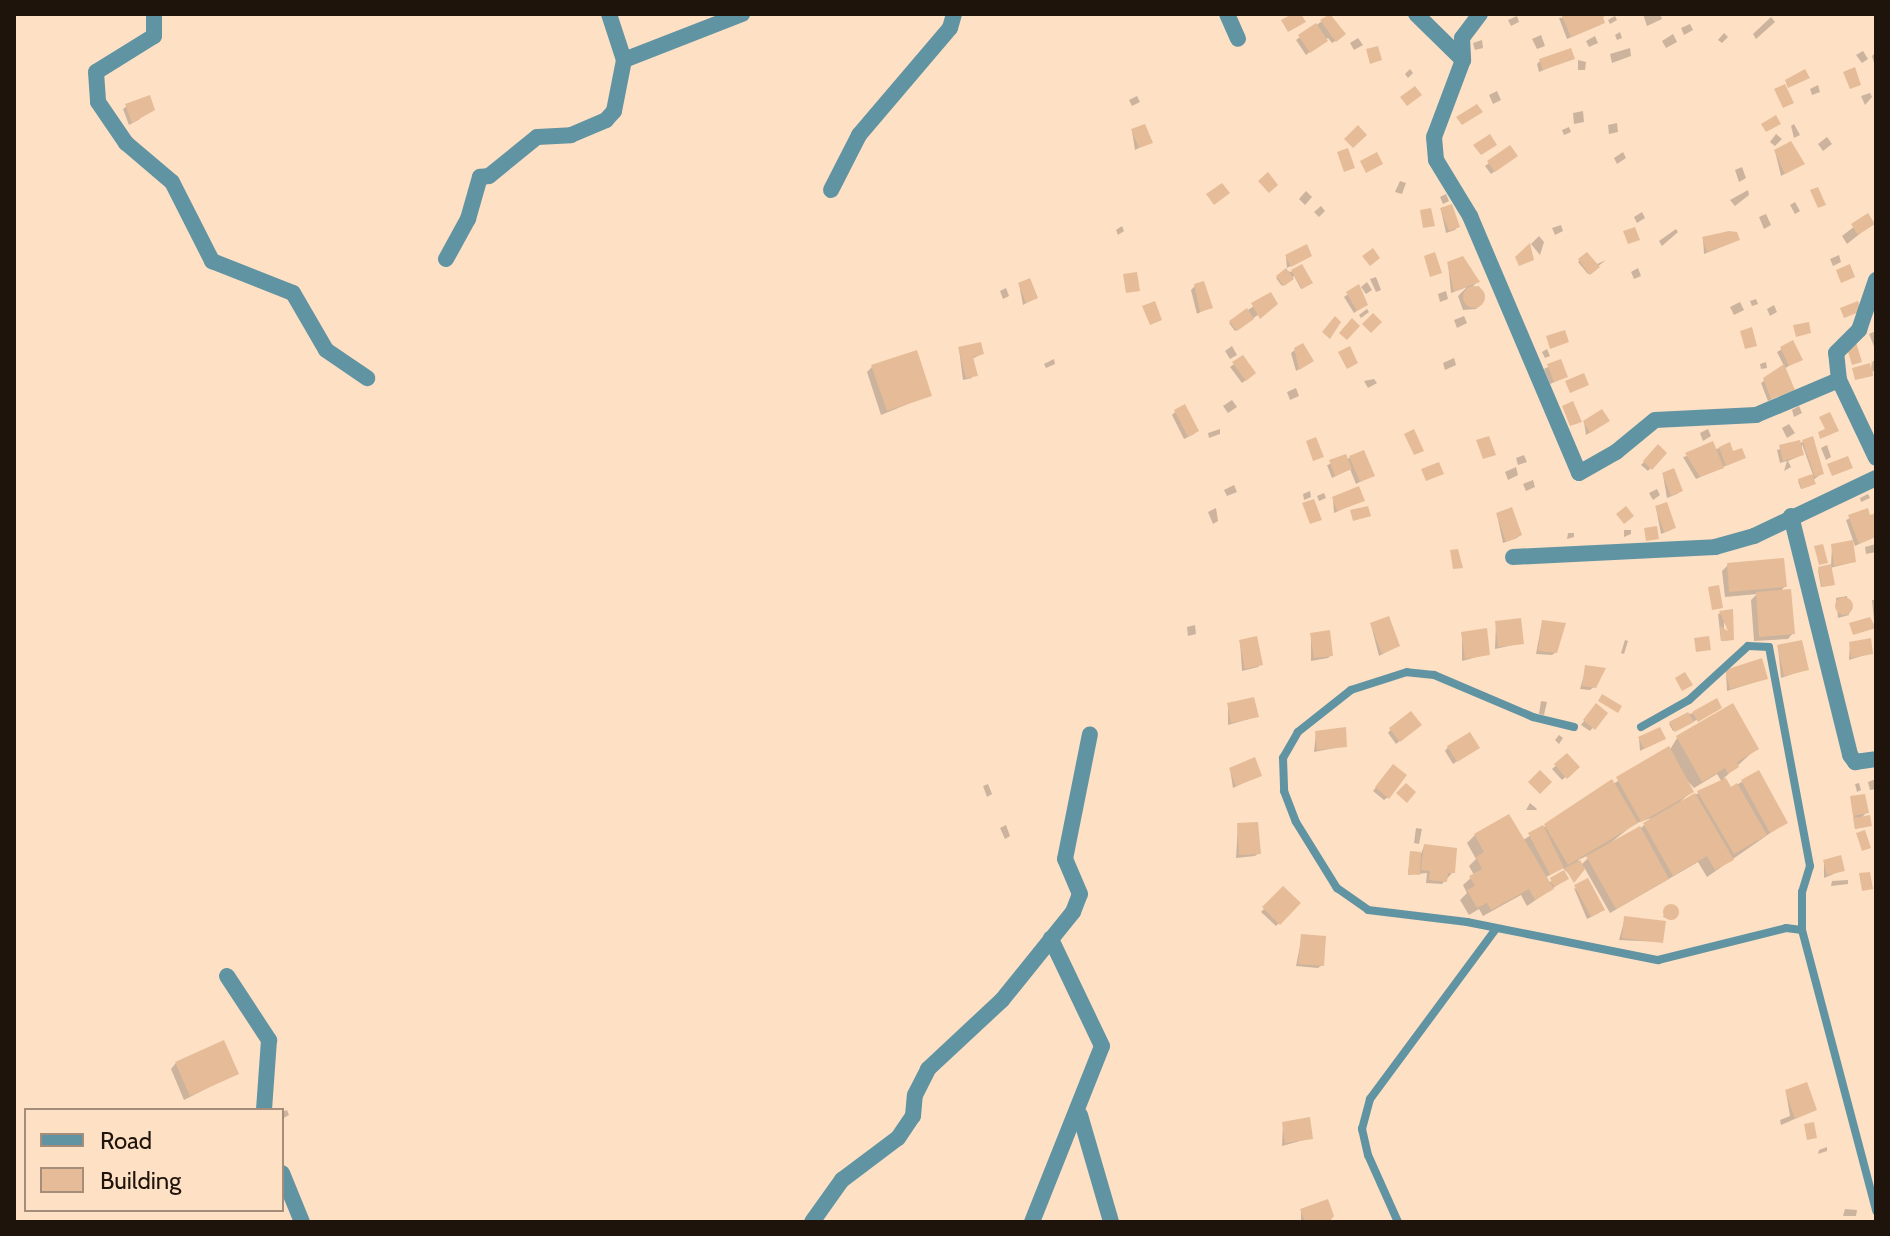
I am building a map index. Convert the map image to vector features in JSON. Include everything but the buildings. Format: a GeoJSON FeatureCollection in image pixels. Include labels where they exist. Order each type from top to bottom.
{"type":"FeatureCollection","features":[{"type":"Feature","properties":{"kind":"street"},"geometry":{"type":"LineString","coordinates":[[154,14],[154,36],[96,72],[98,102],[126,143],[172,182],[212,261],[293,293],[326,350],[367,378]]}},
{"type":"Feature","properties":{"kind":"street"},"geometry":{"type":"LineString","coordinates":[[446,259],[468,219],[480,177],[489,176],[537,137],[571,135],[606,120],[614,111],[624,60],[609,14]]}},
{"type":"Feature","properties":{"kind":"street"},"geometry":{"type":"LineString","coordinates":[[624,60],[742,14]]}},
{"type":"Feature","properties":{"kind":"street"},"geometry":{"type":"LineString","coordinates":[[831,190],[859,135],[950,28],[954,14]]}},
{"type":"Feature","properties":{"kind":"street"},"geometry":{"type":"LineString","coordinates":[[1227,14],[1238,39]]}},
{"type":"Feature","properties":{"kind":"street"},"geometry":{"type":"LineString","coordinates":[[1416,14],[1463,60]]}},
{"type":"Feature","properties":{"kind":"street"},"geometry":{"type":"LineString","coordinates":[[1480,14],[1462,38],[1463,60],[1434,137],[1436,160],[1470,216],[1579,473],[1616,452],[1655,420],[1756,415],[1839,380]]}},
{"type":"Feature","properties":{"kind":"street"},"geometry":{"type":"LineString","coordinates":[[1876,280],[1859,330],[1836,353],[1839,380],[1876,458]]}},
{"type":"Feature","properties":{"kind":"street"},"geometry":{"type":"LineString","coordinates":[[1513,557],[1715,547],[1754,536],[1876,478]]}},
{"type":"Feature","properties":{"kind":"street"},"geometry":{"type":"LineString","coordinates":[[1791,516],[1850,755],[1855,762],[1876,759]]}},
{"type":"Feature","properties":{"kind":"street"},"geometry":{"type":"LineString","coordinates":[[812,1222],[842,1180],[898,1138],[913,1116],[915,1095],[928,1069],[1002,1000],[1080,901],[1065,859],[1090,734]]}},
{"type":"Feature","properties":{"kind":"street"},"geometry":{"type":"LineString","coordinates":[[1032,1222],[1079,1113],[1102,1046],[1051,939]]}},
{"type":"Feature","properties":{"kind":"street"},"geometry":{"type":"LineString","coordinates":[[227,976],[269,1040],[264,1108]]}},
{"type":"Feature","properties":{"kind":"street"},"geometry":{"type":"LineString","coordinates":[[1079,1113],[1111,1222]]}},
{"type":"Feature","properties":{"kind":"street"},"geometry":{"type":"LineString","coordinates":[[284,1178],[302,1222]]}},
{"type":"Feature","properties":{"kind":"lane"},"geometry":{"type":"LineString","coordinates":[[1641,727],[1689,700],[1748,646],[1769,647],[1810,866],[1802,892],[1802,930],[1876,1211]]}},
{"type":"Feature","properties":{"kind":"lane"},"geometry":{"type":"LineString","coordinates":[[1574,727],[1533,717],[1434,675],[1407,672],[1351,690],[1298,732],[1283,758],[1284,791],[1296,822],[1337,888],[1368,910],[1496,929],[1665,960],[1786,928],[1802,930]]}},
{"type":"Feature","properties":{"kind":"lane"},"geometry":{"type":"LineString","coordinates":[[1398,1222],[1368,1155],[1362,1129],[1370,1099],[1496,929]]}}]}
